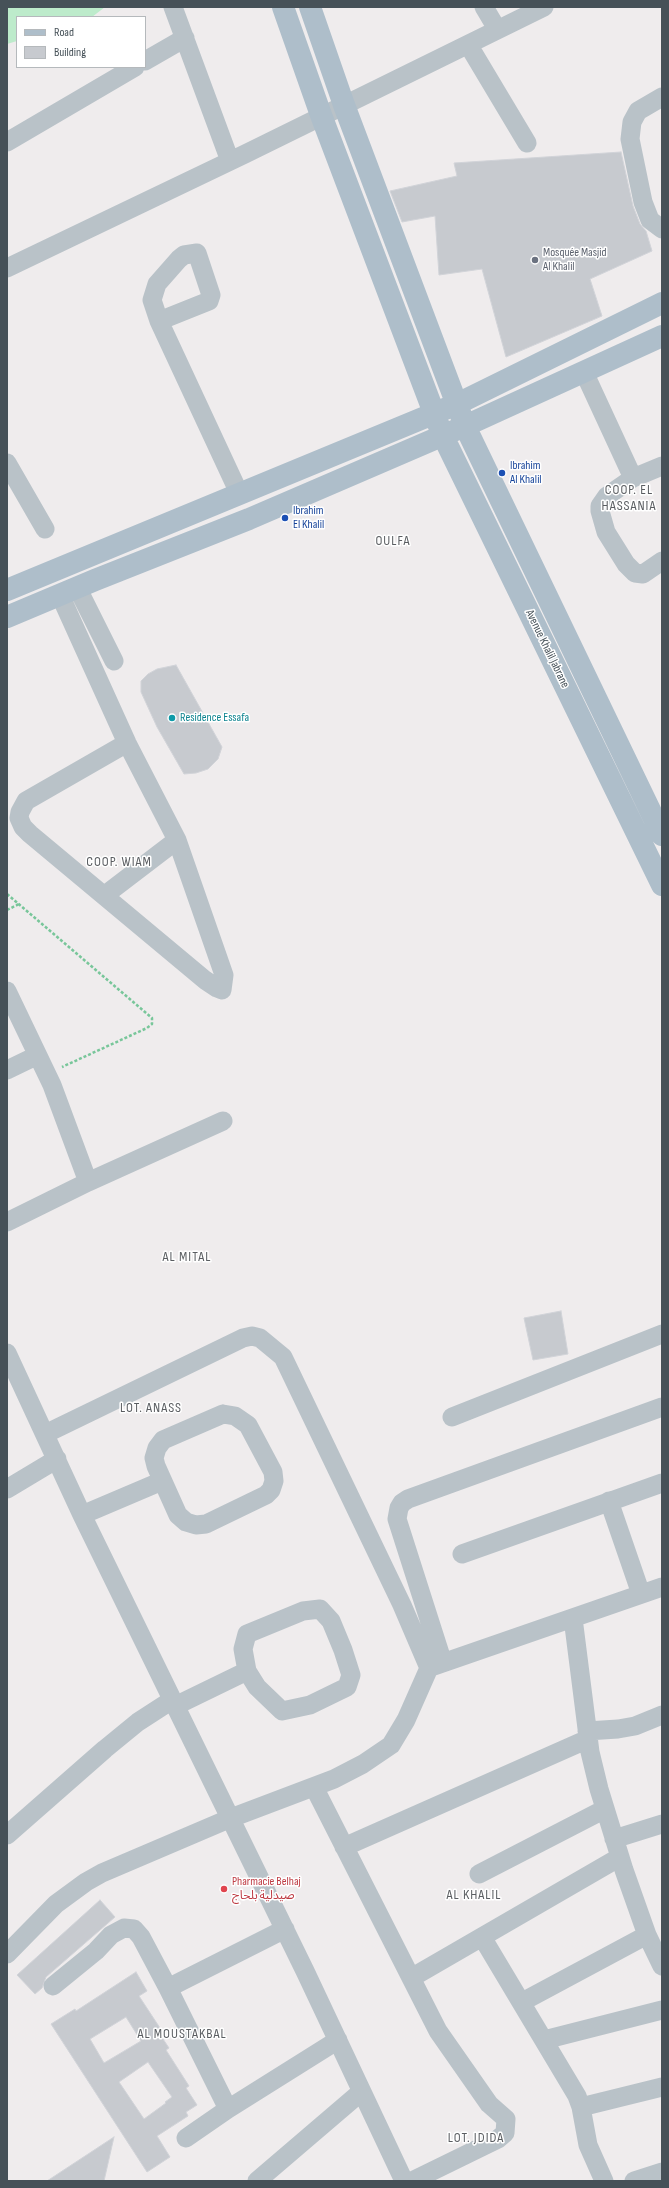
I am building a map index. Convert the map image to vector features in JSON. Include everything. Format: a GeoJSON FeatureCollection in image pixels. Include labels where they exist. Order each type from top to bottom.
{"type":"FeatureCollection","features":[{"type":"Feature","properties":{"kind":"main road","name":"Avenue Khalil Jabrane"},"geometry":{"type":"LineString","coordinates":[[283,7],[322,116],[442,434],[662,885]]}},
{"type":"Feature","properties":{"kind":"main road","name":"Avenue Khalil Jabrane"},"geometry":{"type":"LineString","coordinates":[[310,7],[344,104],[465,426],[662,835]]}},
{"type":"Feature","properties":{"kind":"main road"},"geometry":{"type":"LineString","coordinates":[[7,590],[239,492],[457,404],[662,303]]}},
{"type":"Feature","properties":{"kind":"main road"},"geometry":{"type":"LineString","coordinates":[[7,617],[68,591],[249,520],[442,434],[465,426],[662,336]]}},
{"type":"Feature","properties":{"kind":"street"},"geometry":{"type":"LineString","coordinates":[[173,7],[230,161]]}},
{"type":"Feature","properties":{"kind":"street"},"geometry":{"type":"LineString","coordinates":[[484,7],[497,29]]}},
{"type":"Feature","properties":{"kind":"street"},"geometry":{"type":"LineString","coordinates":[[7,268],[230,161],[344,104],[469,46],[497,29],[544,7]]}},
{"type":"Feature","properties":{"kind":"street"},"geometry":{"type":"LineString","coordinates":[[146,60],[185,38]]}},
{"type":"Feature","properties":{"kind":"street"},"geometry":{"type":"LineString","coordinates":[[469,46],[526,143]]}},
{"type":"Feature","properties":{"kind":"street"},"geometry":{"type":"LineString","coordinates":[[7,142],[132,68]]}},
{"type":"Feature","properties":{"kind":"street"},"geometry":{"type":"LineString","coordinates":[[662,97],[638,111],[632,122],[630,139],[643,202],[650,220],[662,229]]}},
{"type":"Feature","properties":{"kind":"street"},"geometry":{"type":"LineString","coordinates":[[159,321],[239,492]]}},
{"type":"Feature","properties":{"kind":"street"},"geometry":{"type":"LineString","coordinates":[[584,372],[633,478]]}},
{"type":"Feature","properties":{"kind":"street"},"geometry":{"type":"LineString","coordinates":[[7,463],[45,528]]}},
{"type":"Feature","properties":{"kind":"street"},"geometry":{"type":"LineString","coordinates":[[662,466],[633,478],[608,496],[600,506],[606,532],[626,564],[635,573],[643,574],[662,561]]}},
{"type":"Feature","properties":{"kind":"street"},"geometry":{"type":"LineString","coordinates":[[68,591],[114,661]]}},
{"type":"Feature","properties":{"kind":"street"},"geometry":{"type":"LineString","coordinates":[[68,591],[127,743],[176,840],[217,953],[224,975],[224,989],[217,988],[205,980],[105,895],[30,834],[23,827],[19,818],[20,812],[26,801],[36,794],[127,743]]}},
{"type":"Feature","properties":{"kind":"street"},"geometry":{"type":"LineString","coordinates":[[105,895],[176,840]]}},
{"type":"Feature","properties":{"kind":"street"},"geometry":{"type":"LineString","coordinates":[[7,991],[36,1056],[52,1085],[88,1182]]}},
{"type":"Feature","properties":{"kind":"street"},"geometry":{"type":"LineString","coordinates":[[7,1070],[36,1056]]}},
{"type":"Feature","properties":{"kind":"street"},"geometry":{"type":"LineString","coordinates":[[7,1222],[88,1182],[223,1121]]}},
{"type":"Feature","properties":{"kind":"street"},"geometry":{"type":"LineString","coordinates":[[452,1417],[662,1334]]}},
{"type":"Feature","properties":{"kind":"street"},"geometry":{"type":"LineString","coordinates":[[45,1434],[243,1338],[252,1336],[260,1338],[283,1357],[402,1605],[436,1666]]}},
{"type":"Feature","properties":{"kind":"street"},"geometry":{"type":"LineString","coordinates":[[7,1353],[82,1515],[285,1929],[404,2181]]}},
{"type":"Feature","properties":{"kind":"street"},"geometry":{"type":"LineString","coordinates":[[436,1666],[397,1519],[399,1508],[402,1503],[662,1407]]}},
{"type":"Feature","properties":{"kind":"street"},"geometry":{"type":"LineString","coordinates":[[224,1414],[235,1416],[248,1425],[273,1472],[274,1481],[271,1490],[266,1495],[206,1524],[196,1525],[186,1522],[178,1515],[162,1481],[154,1458],[157,1448],[163,1440],[224,1414]]}},
{"type":"Feature","properties":{"kind":"street"},"geometry":{"type":"LineString","coordinates":[[7,1489],[57,1459]]}},
{"type":"Feature","properties":{"kind":"street"},"geometry":{"type":"LineString","coordinates":[[82,1515],[162,1481]]}},
{"type":"Feature","properties":{"kind":"street"},"geometry":{"type":"LineString","coordinates":[[462,1554],[662,1482]]}},
{"type":"Feature","properties":{"kind":"street"},"geometry":{"type":"LineString","coordinates":[[609,1501],[641,1594]]}},
{"type":"Feature","properties":{"kind":"street"},"geometry":{"type":"LineString","coordinates":[[7,1954],[56,1904],[102,1872],[231,1818],[314,1787],[363,1764],[391,1745],[436,1666],[662,1587]]}},
{"type":"Feature","properties":{"kind":"street"},"geometry":{"type":"LineString","coordinates":[[320,1610],[331,1621],[351,1675],[347,1687],[310,1705],[282,1711],[257,1687],[248,1671],[243,1649],[247,1634],[303,1611],[320,1610]]}},
{"type":"Feature","properties":{"kind":"street"},"geometry":{"type":"LineString","coordinates":[[573,1618],[588,1735],[605,1810],[646,1935],[662,1966]]}},
{"type":"Feature","properties":{"kind":"street"},"geometry":{"type":"LineString","coordinates":[[7,1836],[105,1749],[138,1722],[174,1703],[248,1671]]}},
{"type":"Feature","properties":{"kind":"street"},"geometry":{"type":"LineString","coordinates":[[344,1847],[588,1735],[635,1726],[662,1715]]}},
{"type":"Feature","properties":{"kind":"street"},"geometry":{"type":"LineString","coordinates":[[314,1787],[438,2031],[489,2104],[503,2115],[507,2124],[505,2133],[498,2138],[412,2181]]}},
{"type":"Feature","properties":{"kind":"street"},"geometry":{"type":"LineString","coordinates":[[478,1874],[605,1810]]}},
{"type":"Feature","properties":{"kind":"street"},"geometry":{"type":"LineString","coordinates":[[411,1978],[482,1936],[617,1848],[662,1824]]}},
{"type":"Feature","properties":{"kind":"street"},"geometry":{"type":"LineString","coordinates":[[53,1986],[96,1951],[111,1935],[119,1930],[129,1928],[138,1933],[168,1988],[228,2109]]}},
{"type":"Feature","properties":{"kind":"street"},"geometry":{"type":"LineString","coordinates":[[168,1988],[285,1929]]}},
{"type":"Feature","properties":{"kind":"street"},"geometry":{"type":"LineString","coordinates":[[522,2002],[646,1935]]}},
{"type":"Feature","properties":{"kind":"street"},"geometry":{"type":"LineString","coordinates":[[482,1936],[577,2096],[581,2107],[588,2145],[604,2181]]}},
{"type":"Feature","properties":{"kind":"street"},"geometry":{"type":"LineString","coordinates":[[544,2040],[662,2010]]}},
{"type":"Feature","properties":{"kind":"street"},"geometry":{"type":"LineString","coordinates":[[186,2138],[228,2109],[338,2040]]}},
{"type":"Feature","properties":{"kind":"street"},"geometry":{"type":"LineString","coordinates":[[581,2107],[662,2087]]}},
{"type":"Feature","properties":{"kind":"street"},"geometry":{"type":"LineString","coordinates":[[257,2181],[361,2092]]}},
{"type":"Feature","properties":{"kind":"street"},"geometry":{"type":"LineString","coordinates":[[634,2181],[662,2172]]}},
{"type":"Feature","properties":{"kind":"path"},"geometry":{"type":"LineString","coordinates":[[7,894],[152,1018],[152,1024],[147,1028],[61,1067]]}},
{"type":"Feature","properties":{"kind":"path"},"geometry":{"type":"LineString","coordinates":[[7,910],[20,904]]}},
{"type":"Feature","properties":{"kind":"green space"},"geometry":{"type":"Polygon","coordinates":[[[7,7],[105,7],[93,16],[16,16],[16,41],[7,44],[7,7]]]}},
{"type":"Feature","properties":{"kind":"building","name":"Mosquée Masjid Al Khalil"},"geometry":{"type":"Polygon","coordinates":[[[621,152],[633,206],[640,224],[646,231],[652,251],[590,279],[602,316],[506,357],[482,269],[439,275],[435,216],[402,222],[390,191],[457,176],[454,163],[621,152]]]}},
{"type":"Feature","properties":{"kind":"building","name":"Residence Essafa"},"geometry":{"type":"Polygon","coordinates":[[[176,665],[222,747],[218,759],[208,769],[196,773],[184,774],[157,727],[141,692],[141,681],[148,674],[157,669],[176,665]]]}},
{"type":"Feature","properties":{"kind":"building"},"geometry":{"type":"Polygon","coordinates":[[[561,1311],[568,1354],[533,1360],[524,1318],[561,1311]]]}},
{"type":"Feature","properties":{"kind":"building"},"geometry":{"type":"Polygon","coordinates":[[[100,1900],[115,1917],[46,1977],[42,1988],[35,1994],[17,1975],[100,1900]]]}},
{"type":"Feature","properties":{"kind":"building"},"geometry":{"type":"Polygon","coordinates":[[[136,1972],[147,1991],[139,1996],[160,2028],[157,2030],[169,2048],[166,2050],[189,2086],[186,2088],[197,2105],[186,2112],[188,2116],[157,2136],[170,2157],[147,2172],[51,2024],[75,2009],[76,2011],[136,1972]],[[126,2017],[90,2039],[104,2063],[141,2041],[126,2017]],[[148,2062],[119,2082],[144,2119],[172,2097],[148,2062]]]}},
{"type":"Feature","properties":{"kind":"building"},"geometry":{"type":"Polygon","coordinates":[[[114,2137],[104,2181],[47,2181],[114,2137]]]}},
{"type":"Feature","properties":{"kind":"place","name":"Mosquée Masjid Al Khalil"},"geometry":{"type":"Point","coordinates":[535,260]}},
{"type":"Feature","properties":{"kind":"place","name":"Ibrahim Al Khalil"},"geometry":{"type":"Point","coordinates":[502,473]}},
{"type":"Feature","properties":{"kind":"place","name":"Ibrahim El Khalil"},"geometry":{"type":"Point","coordinates":[285,518]}},
{"type":"Feature","properties":{"kind":"place","name":"Residence Essafa"},"geometry":{"type":"Point","coordinates":[172,718]}},
{"type":"Feature","properties":{"kind":"place","name":"Pharmacie Belhaj صيدلية بلحاج"},"geometry":{"type":"Point","coordinates":[224,1889]}},
{"type":"Feature","properties":{"kind":"district","name":"COOP. EL HASSANIA"},"geometry":{"type":"Point","coordinates":[629,498]}},
{"type":"Feature","properties":{"kind":"district","name":"OULFA"},"geometry":{"type":"Point","coordinates":[393,541]}},
{"type":"Feature","properties":{"kind":"district","name":"COOP. WIAM"},"geometry":{"type":"Point","coordinates":[119,862]}},
{"type":"Feature","properties":{"kind":"district","name":"AL MITAL"},"geometry":{"type":"Point","coordinates":[187,1257]}},
{"type":"Feature","properties":{"kind":"district","name":"LOT. ANASS"},"geometry":{"type":"Point","coordinates":[151,1408]}},
{"type":"Feature","properties":{"kind":"district","name":"AL KHALIL"},"geometry":{"type":"Point","coordinates":[474,1895]}},
{"type":"Feature","properties":{"kind":"district","name":"AL MOUSTAKBAL"},"geometry":{"type":"Point","coordinates":[182,2034]}},
{"type":"Feature","properties":{"kind":"district","name":"LOT. JDIDA"},"geometry":{"type":"Point","coordinates":[476,2138]}}]}
